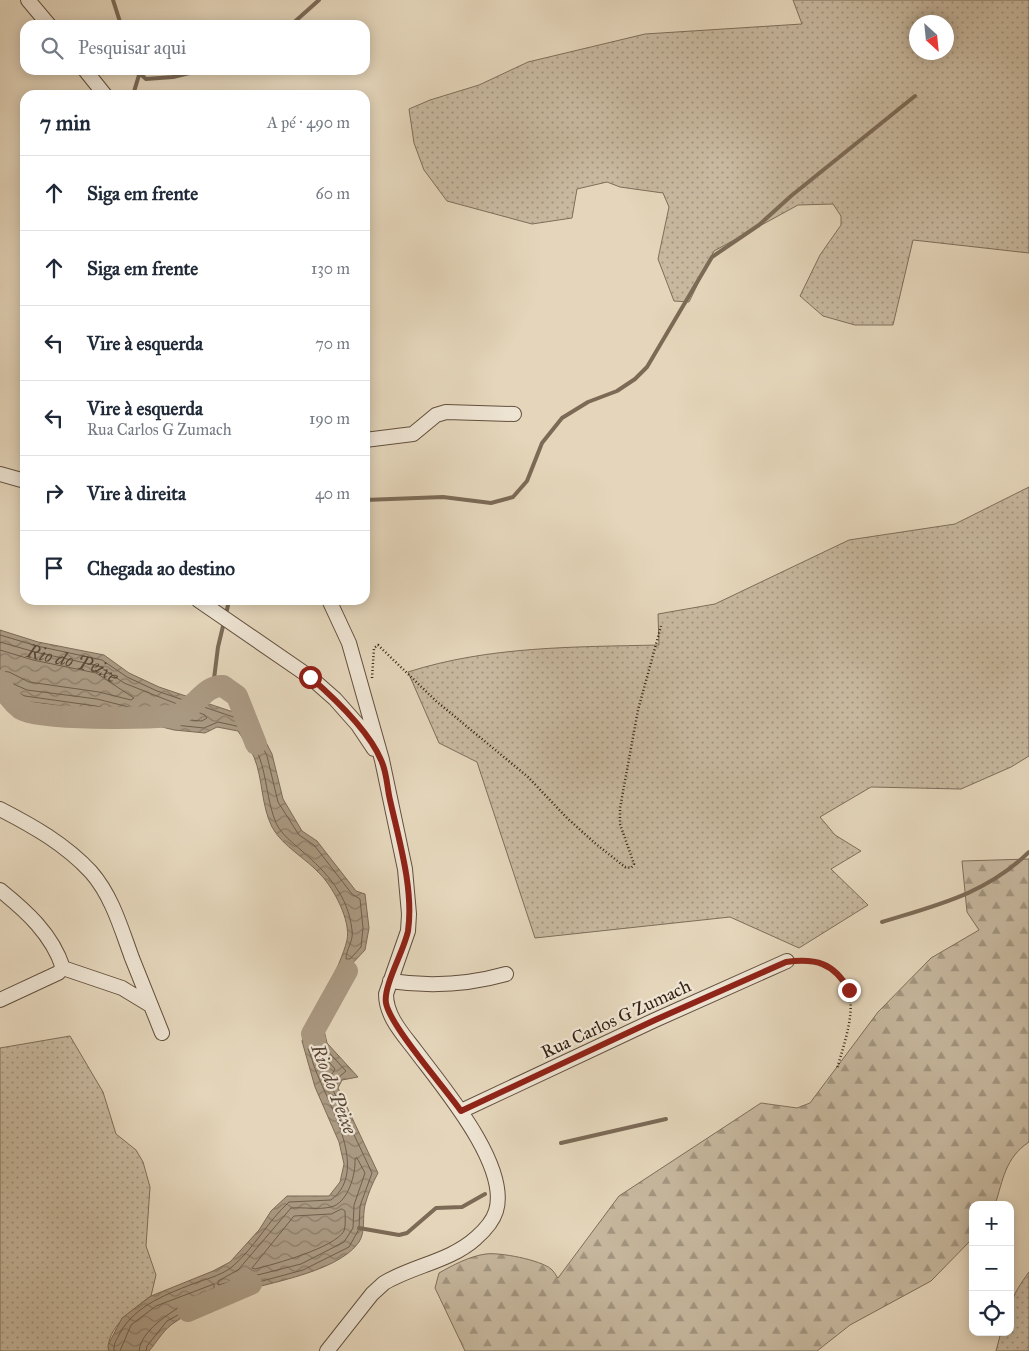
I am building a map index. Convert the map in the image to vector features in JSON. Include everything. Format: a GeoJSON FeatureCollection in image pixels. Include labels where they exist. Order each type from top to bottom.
{"type":"FeatureCollection","features":[{"type":"Feature","properties":{"kind":"street"},"geometry":{"type":"LineString","coordinates":[[28,0],[45,20]]}},
{"type":"Feature","properties":{"kind":"street"},"geometry":{"type":"LineString","coordinates":[[89,75],[101,90]]}},
{"type":"Feature","properties":{"kind":"street"},"geometry":{"type":"LineString","coordinates":[[370,439],[413,434],[436,415],[446,412],[514,414]]}},
{"type":"Feature","properties":{"kind":"street"},"geometry":{"type":"LineString","coordinates":[[0,474],[20,480]]}},
{"type":"Feature","properties":{"kind":"street"},"geometry":{"type":"LineString","coordinates":[[206,605],[310,677],[335,698],[358,725],[382,760]]}},
{"type":"Feature","properties":{"kind":"street"},"geometry":{"type":"LineString","coordinates":[[327,1351],[384,1283],[457,1250],[474,1240],[488,1225],[496,1212],[498,1199],[495,1176],[461,1111],[391,1016],[386,1003],[386,994],[390,981],[404,947],[409,914],[405,869],[382,760],[349,643],[331,605]]}},
{"type":"Feature","properties":{"kind":"street"},"geometry":{"type":"LineString","coordinates":[[0,808],[37,828],[64,847],[91,872],[114,910],[162,1033]]}},
{"type":"Feature","properties":{"kind":"street"},"geometry":{"type":"LineString","coordinates":[[0,890],[27,912],[49,939],[63,968],[122,988],[150,1005]]}},
{"type":"Feature","properties":{"kind":"street","name":"Rua Carlos G Zumach"},"geometry":{"type":"LineString","coordinates":[[461,1111],[655,1020],[786,962]]}},
{"type":"Feature","properties":{"kind":"street"},"geometry":{"type":"LineString","coordinates":[[0,1000],[58,973],[63,968]]}},
{"type":"Feature","properties":{"kind":"street"},"geometry":{"type":"LineString","coordinates":[[390,981],[443,986],[467,983],[506,974]]}},
{"type":"Feature","properties":{"kind":"path"},"geometry":{"type":"LineString","coordinates":[[363,695],[371,682],[374,648],[378,645],[436,701],[528,777],[567,818],[596,844],[625,867],[631,868],[634,864],[620,824],[620,808],[638,710],[661,626]]}},
{"type":"Feature","properties":{"kind":"path"},"geometry":{"type":"LineString","coordinates":[[786,962],[803,959],[832,968],[842,977],[849,990],[852,1006],[837,1069]]}},
{"type":"Feature","properties":{"kind":"green space"},"geometry":{"type":"Polygon","coordinates":[[[793,0],[1029,0],[1029,253],[913,240],[893,325],[855,325],[823,316],[800,296],[820,255],[841,225],[841,216],[833,204],[798,205],[714,251],[689,302],[674,301],[658,259],[669,207],[663,193],[620,187],[607,182],[577,189],[572,218],[532,224],[447,201],[424,170],[414,143],[409,109],[430,100],[479,85],[528,62],[645,34],[802,24],[793,0]]]}},
{"type":"Feature","properties":{"kind":"green space"},"geometry":{"type":"Polygon","coordinates":[[[1029,487],[1029,756],[1011,767],[961,789],[871,787],[820,817],[835,835],[861,851],[831,869],[868,905],[799,948],[730,917],[535,938],[477,762],[439,743],[408,672],[439,663],[501,653],[564,648],[659,645],[658,614],[715,604],[849,540],[955,524],[1029,487]]]}},
{"type":"Feature","properties":{"kind":"green space"},"geometry":{"type":"Polygon","coordinates":[[[1029,859],[1029,1142],[1021,1148],[1010,1162],[996,1201],[969,1201],[969,1242],[931,1281],[850,1325],[817,1351],[465,1351],[435,1288],[439,1273],[480,1255],[500,1254],[520,1257],[546,1266],[558,1278],[619,1196],[761,1103],[797,1108],[810,1103],[878,1012],[931,958],[979,930],[967,912],[962,861],[1029,859]]]}},
{"type":"Feature","properties":{"kind":"green space"},"geometry":{"type":"Polygon","coordinates":[[[70,1036],[103,1092],[116,1134],[136,1150],[143,1162],[150,1187],[146,1246],[156,1275],[151,1296],[122,1319],[111,1335],[109,1351],[0,1351],[0,1048],[70,1036]]]}},
{"type":"Feature","properties":{"kind":"green space"},"geometry":{"type":"Polygon","coordinates":[[[1029,1272],[1029,1351],[996,1351],[1000,1336],[1014,1336],[1014,1297],[1029,1272]]]}},
{"type":"Feature","properties":{"kind":"water"},"geometry":{"type":"Polygon","coordinates":[[[0,630],[38,642],[104,655],[129,673],[159,687],[254,719],[272,754],[283,799],[302,831],[317,841],[356,891],[365,894],[369,928],[365,950],[349,967],[345,988],[329,1001],[324,1010],[323,1026],[327,1043],[358,1077],[342,1080],[338,1088],[378,1173],[365,1205],[361,1238],[348,1253],[333,1263],[295,1277],[237,1292],[203,1306],[171,1325],[149,1351],[109,1351],[108,1345],[122,1318],[151,1296],[213,1271],[230,1262],[259,1230],[271,1211],[287,1196],[329,1196],[340,1182],[344,1164],[339,1142],[315,1087],[302,1041],[344,951],[348,932],[344,915],[326,881],[282,841],[272,827],[268,819],[257,765],[238,731],[217,727],[205,733],[174,730],[95,710],[23,701],[2,690],[0,686],[0,630]]]}},
{"type":"Feature","properties":{"kind":"waterway"},"geometry":{"type":"LineString","coordinates":[[113,0],[119,20]]}},
{"type":"Feature","properties":{"kind":"waterway"},"geometry":{"type":"LineString","coordinates":[[297,20],[319,0]]}},
{"type":"Feature","properties":{"kind":"waterway"},"geometry":{"type":"LineString","coordinates":[[134,90],[139,75]]}},
{"type":"Feature","properties":{"kind":"waterway"},"geometry":{"type":"LineString","coordinates":[[142,75],[146,79],[181,75]]}},
{"type":"Feature","properties":{"kind":"waterway"},"geometry":{"type":"LineString","coordinates":[[370,500],[443,497],[491,503],[513,497],[527,481],[542,443],[562,418],[588,402],[617,391],[635,379],[647,367],[712,257],[759,225],[791,196],[915,96]]}},
{"type":"Feature","properties":{"kind":"waterway"},"geometry":{"type":"LineString","coordinates":[[226,615],[228,605]]}},
{"type":"Feature","properties":{"kind":"waterway"},"geometry":{"type":"LineString","coordinates":[[213,687],[218,647],[224,622]]}},
{"type":"Feature","properties":{"kind":"waterway","name":"Rio do Peixe"},"geometry":{"type":"LineString","coordinates":[[0,681],[14,703],[21,709],[32,713],[95,718],[175,716],[182,713],[210,689],[223,686],[237,696],[256,744]]}},
{"type":"Feature","properties":{"kind":"waterway"},"geometry":{"type":"LineString","coordinates":[[882,922],[941,903],[978,888],[996,878],[1029,852]]}},
{"type":"Feature","properties":{"kind":"waterway","name":"Rio do Peixe"},"geometry":{"type":"LineString","coordinates":[[315,1040],[312,1034],[347,971]]}},
{"type":"Feature","properties":{"kind":"waterway"},"geometry":{"type":"LineString","coordinates":[[561,1143],[666,1119]]}},
{"type":"Feature","properties":{"kind":"waterway"},"geometry":{"type":"LineString","coordinates":[[359,1228],[399,1235],[407,1233],[436,1208],[462,1207],[485,1194]]}},
{"type":"Feature","properties":{"kind":"waterway","name":"Rio do Peixe"},"geometry":{"type":"LineString","coordinates":[[188,1311],[251,1284]]}},
{"type":"Feature","properties":{"kind":"route"},"geometry":{"type":"LineString","coordinates":[[310,677],[335,698],[358,725],[382,760],[405,869],[409,914],[408,931],[404,947],[390,981],[386,994],[386,1003],[397,1025],[461,1111],[655,1020],[786,962],[803,959],[816,961],[832,968],[842,977],[849,990]]}}]}
